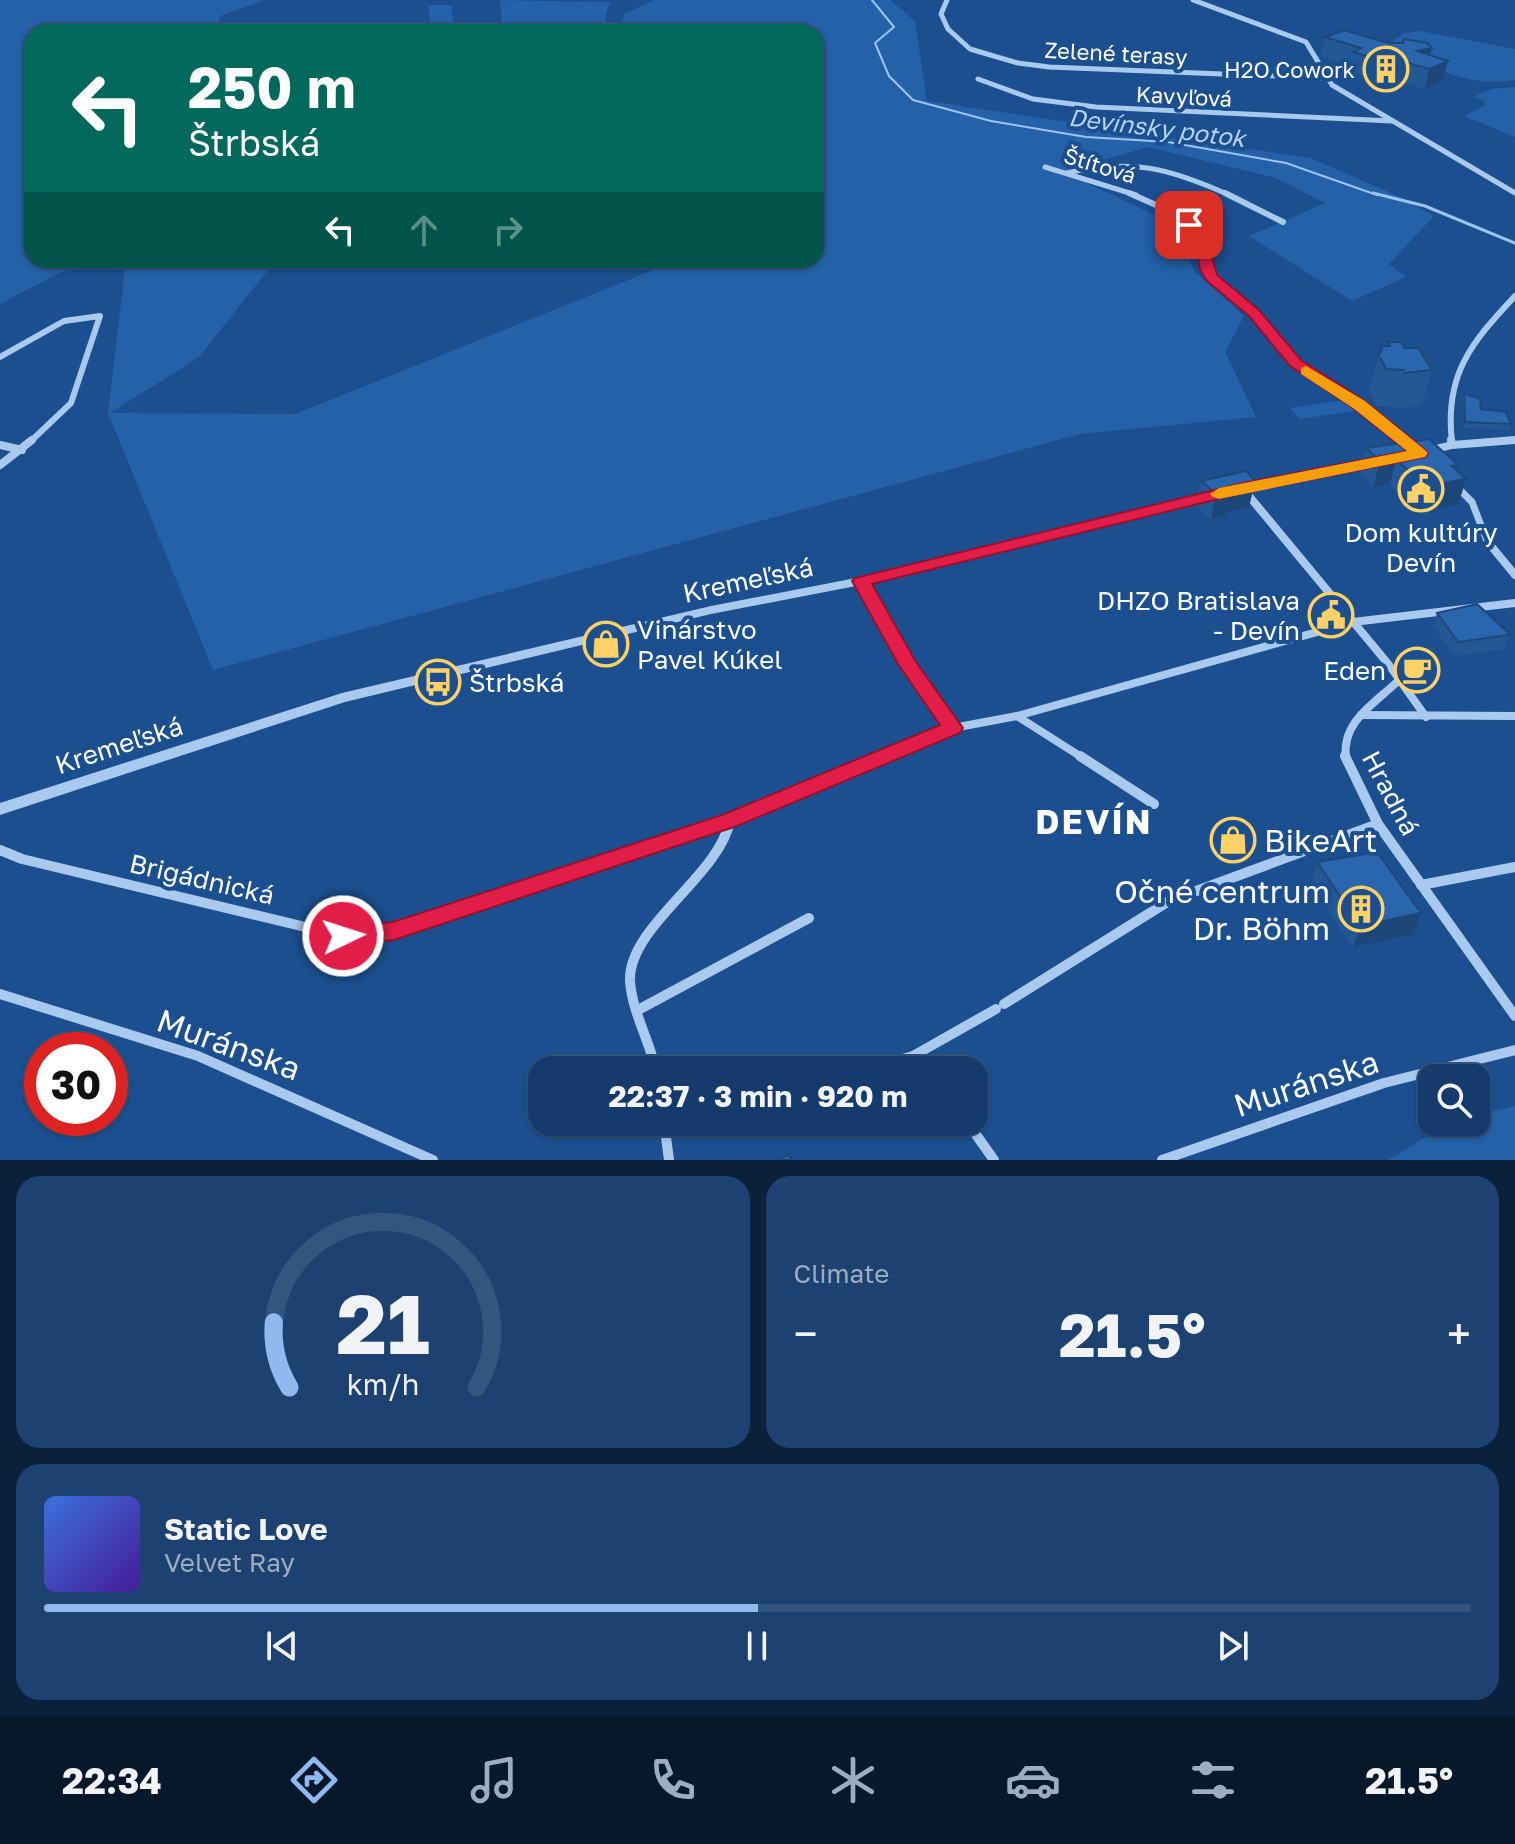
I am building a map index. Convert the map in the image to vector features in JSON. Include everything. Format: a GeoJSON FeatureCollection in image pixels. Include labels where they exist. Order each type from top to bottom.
{"type":"FeatureCollection","features":[{"type":"Feature","properties":{"kind":"street","name":"Zelené terasy"},"geometry":{"type":"LineString","coordinates":[[947,0],[941,14],[950,34],[969,48],[1004,60],[1049,67],[1325,78]]}},
{"type":"Feature","properties":{"kind":"street"},"geometry":{"type":"LineString","coordinates":[[1193,0],[1306,42],[1315,51],[1325,78],[1515,193]]}},
{"type":"Feature","properties":{"kind":"street","name":"Kavyľová"},"geometry":{"type":"LineString","coordinates":[[978,79],[1033,99],[1096,107],[1392,121]]}},
{"type":"Feature","properties":{"kind":"street"},"geometry":{"type":"LineString","coordinates":[[1067,174],[1108,164],[1154,170],[1233,195],[1283,222]]}},
{"type":"Feature","properties":{"kind":"street","name":"Štítová"},"geometry":{"type":"LineString","coordinates":[[1045,167],[1136,195],[1174,213],[1198,237],[1212,278],[1254,313],[1296,363],[1359,405],[1424,456]]}},
{"type":"Feature","properties":{"kind":"street"},"geometry":{"type":"LineString","coordinates":[[1452,445],[1449,426],[1452,385],[1459,364],[1474,341],[1515,296]]}},
{"type":"Feature","properties":{"kind":"street"},"geometry":{"type":"LineString","coordinates":[[0,357],[64,321],[100,316],[71,403],[22,450],[0,465]]}},
{"type":"Feature","properties":{"kind":"street","name":"Kremeľská"},"geometry":{"type":"LineString","coordinates":[[0,809],[342,698],[711,610],[861,581],[1243,488],[1424,456],[1452,445],[1515,440]]}},
{"type":"Feature","properties":{"kind":"street"},"geometry":{"type":"LineString","coordinates":[[0,445],[22,450]]}},
{"type":"Feature","properties":{"kind":"street"},"geometry":{"type":"LineString","coordinates":[[1453,483],[1472,502],[1487,541],[1515,575]]}},
{"type":"Feature","properties":{"kind":"street"},"geometry":{"type":"LineString","coordinates":[[1243,488],[1426,717]]}},
{"type":"Feature","properties":{"kind":"street"},"geometry":{"type":"LineString","coordinates":[[861,581],[908,664],[953,728]]}},
{"type":"Feature","properties":{"kind":"street","name":"Brigádnická"},"geometry":{"type":"LineString","coordinates":[[0,850],[22,859],[343,936],[370,935],[394,931],[730,820],[953,728],[1017,716],[1353,622],[1515,603]]}},
{"type":"Feature","properties":{"kind":"street","name":"Hradná"},"geometry":{"type":"LineString","coordinates":[[1399,680],[1350,725],[1343,745],[1349,767],[1378,824],[1515,1016]]}},
{"type":"Feature","properties":{"kind":"street"},"geometry":{"type":"LineString","coordinates":[[1360,715],[1515,716]]}},
{"type":"Feature","properties":{"kind":"street"},"geometry":{"type":"LineString","coordinates":[[1017,716],[1154,804]]}},
{"type":"Feature","properties":{"kind":"street"},"geometry":{"type":"LineString","coordinates":[[654,1056],[638,1010],[630,971],[638,950],[665,911],[723,845],[731,827],[730,820]]}},
{"type":"Feature","properties":{"kind":"street"},"geometry":{"type":"LineString","coordinates":[[913,1056],[1169,901],[1378,824]]}},
{"type":"Feature","properties":{"kind":"street"},"geometry":{"type":"LineString","coordinates":[[1421,885],[1515,867]]}},
{"type":"Feature","properties":{"kind":"street"},"geometry":{"type":"LineString","coordinates":[[638,1010],[809,918]]}},
{"type":"Feature","properties":{"kind":"street","name":"Muránska"},"geometry":{"type":"LineString","coordinates":[[0,994],[198,1056],[433,1160]]}},
{"type":"Feature","properties":{"kind":"street","name":"Muránska"},"geometry":{"type":"LineString","coordinates":[[1162,1160],[1384,1083],[1515,1050]]}},
{"type":"Feature","properties":{"kind":"street"},"geometry":{"type":"LineString","coordinates":[[666,1136],[669,1160]]}},
{"type":"Feature","properties":{"kind":"street"},"geometry":{"type":"LineString","coordinates":[[977,1136],[994,1160]]}},
{"type":"Feature","properties":{"kind":"shaded area"},"geometry":{"type":"Polygon","coordinates":[[[0,0],[265,0],[220,16],[218,24],[24,24],[24,268],[78,268],[61,272],[0,304],[0,0]]]}},
{"type":"Feature","properties":{"kind":"shaded area"},"geometry":{"type":"Polygon","coordinates":[[[500,0],[611,2],[605,24],[502,24],[500,0]]]}},
{"type":"Feature","properties":{"kind":"shaded area"},"geometry":{"type":"Polygon","coordinates":[[[654,0],[890,0],[915,21],[927,101],[1310,158],[1402,198],[1434,216],[1389,264],[1406,277],[1352,301],[1249,236],[1325,203],[1276,178],[1148,147],[1064,172],[1176,225],[1194,271],[1244,316],[1225,352],[1256,417],[1080,434],[213,670],[108,413],[125,268],[270,268],[198,358],[110,413],[295,414],[653,270],[651,268],[824,268],[824,24],[621,24],[624,14],[654,0]]]}},
{"type":"Feature","properties":{"kind":"shaded area"},"geometry":{"type":"Polygon","coordinates":[[[428,5],[452,5],[453,24],[431,24],[428,5]]]}},
{"type":"Feature","properties":{"kind":"shaded area"},"geometry":{"type":"Polygon","coordinates":[[[1420,31],[1515,49],[1515,80],[1481,81],[1449,74],[1389,44],[1404,33],[1420,31]]]}},
{"type":"Feature","properties":{"kind":"shaded area"},"geometry":{"type":"Polygon","coordinates":[[[1515,87],[1515,137],[1464,116],[1485,105],[1485,101],[1473,97],[1492,89],[1515,87]]]}},
{"type":"Feature","properties":{"kind":"shaded area"},"geometry":{"type":"Polygon","coordinates":[[[1346,400],[1361,410],[1300,419],[1290,408],[1346,400]]]}},
{"type":"Feature","properties":{"kind":"shaded area"},"geometry":{"type":"Polygon","coordinates":[[[1515,1106],[1515,1160],[1388,1160],[1428,1136],[1490,1136],[1490,1112],[1515,1106]]]}},
{"type":"Feature","properties":{"kind":"building"},"geometry":{"type":"Polygon","coordinates":[[[1344,30],[1388,43],[1403,43],[1404,39],[1427,43],[1432,48],[1417,51],[1448,61],[1429,69],[1399,60],[1391,63],[1353,52],[1361,48],[1325,37],[1344,30]]]}},
{"type":"Feature","properties":{"kind":"building"},"geometry":{"type":"Polygon","coordinates":[[[1388,342],[1401,342],[1405,348],[1418,348],[1432,370],[1405,373],[1404,370],[1386,369],[1378,354],[1382,351],[1381,346],[1390,346],[1388,342]]]}},
{"type":"Feature","properties":{"kind":"building"},"geometry":{"type":"Polygon","coordinates":[[[1464,394],[1480,398],[1481,409],[1506,412],[1511,424],[1465,422],[1464,394]]]}},
{"type":"Feature","properties":{"kind":"building"},"geometry":{"type":"Polygon","coordinates":[[[1429,439],[1458,465],[1452,466],[1466,479],[1425,486],[1396,459],[1380,461],[1366,448],[1429,439]]]}},
{"type":"Feature","properties":{"kind":"building"},"geometry":{"type":"Polygon","coordinates":[[[1246,471],[1255,481],[1227,487],[1231,490],[1216,493],[1201,481],[1246,471]]]}},
{"type":"Feature","properties":{"kind":"building"},"geometry":{"type":"Polygon","coordinates":[[[1477,604],[1509,635],[1458,642],[1437,613],[1477,604]]]}},
{"type":"Feature","properties":{"kind":"building"},"geometry":{"type":"Polygon","coordinates":[[[1377,852],[1421,913],[1360,926],[1317,862],[1377,852]]]}},
{"type":"Feature","properties":{"kind":"waterway","name":"Devínsky potok"},"geometry":{"type":"LineString","coordinates":[[872,0],[894,27],[875,43],[889,76],[913,100],[991,121],[1086,137],[1168,142],[1286,163],[1377,195]]}},
{"type":"Feature","properties":{"kind":"waterway","name":"Devínsky potok"},"geometry":{"type":"LineString","coordinates":[[1373,193],[1425,206],[1515,243]]}},
{"type":"Feature","properties":{"kind":"slow traffic"},"geometry":{"type":"LineString","coordinates":[[1219,494],[1420,453],[1359,405],[1306,371]]}},
{"type":"Feature","properties":{"kind":"place","name":"H2O Cowork"},"geometry":{"type":"Point","coordinates":[1386,69]}},
{"type":"Feature","properties":{"kind":"place","name":"Dom kultúry Devín"},"geometry":{"type":"Point","coordinates":[1421,489]}},
{"type":"Feature","properties":{"kind":"place","name":"DHZO Bratislava - Devín"},"geometry":{"type":"Point","coordinates":[1331,615]}},
{"type":"Feature","properties":{"kind":"place","name":"Vinárstvo Pavel Kúkel"},"geometry":{"type":"Point","coordinates":[606,644]}},
{"type":"Feature","properties":{"kind":"place","name":"Eden"},"geometry":{"type":"Point","coordinates":[1417,670]}},
{"type":"Feature","properties":{"kind":"place","name":"Štrbská"},"geometry":{"type":"Point","coordinates":[438,682]}},
{"type":"Feature","properties":{"kind":"place","name":"BikeArt"},"geometry":{"type":"Point","coordinates":[1233,840]}},
{"type":"Feature","properties":{"kind":"place","name":"Očné centrum Dr. Böhm"},"geometry":{"type":"Point","coordinates":[1361,909]}},
{"type":"Feature","properties":{"kind":"district","name":"DEVÍN"},"geometry":{"type":"Point","coordinates":[1094,821]}},
{"type":"Feature","properties":{"kind":"route"},"geometry":{"type":"LineString","coordinates":[[343,936],[394,931],[730,820],[953,728],[908,664],[861,581],[1243,488],[1420,453],[1359,405],[1296,363],[1254,313],[1212,278],[1198,237],[1189,225]]}}]}
